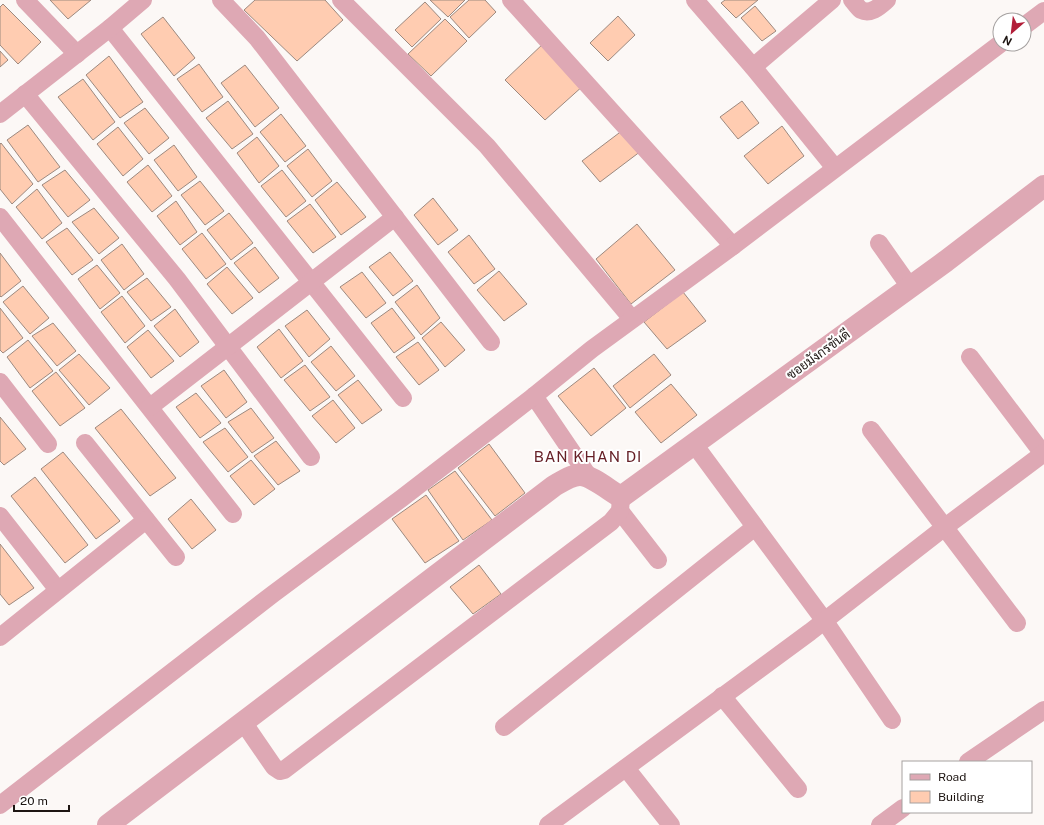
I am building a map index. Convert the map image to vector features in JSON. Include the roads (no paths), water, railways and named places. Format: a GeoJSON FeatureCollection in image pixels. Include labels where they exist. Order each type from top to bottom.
{"type":"FeatureCollection","features":[{"type":"Feature","properties":{"kind":"street"},"geometry":{"type":"LineString","coordinates":[[25,0],[77,54]]}},
{"type":"Feature","properties":{"kind":"street"},"geometry":{"type":"LineString","coordinates":[[0,114],[144,0]]}},
{"type":"Feature","properties":{"kind":"street"},"geometry":{"type":"LineString","coordinates":[[221,0],[257,38],[491,342]]}},
{"type":"Feature","properties":{"kind":"street"},"geometry":{"type":"LineString","coordinates":[[341,0],[487,146],[632,319]]}},
{"type":"Feature","properties":{"kind":"street"},"geometry":{"type":"LineString","coordinates":[[511,0],[733,246]]}},
{"type":"Feature","properties":{"kind":"street"},"geometry":{"type":"LineString","coordinates":[[695,0],[754,67],[835,168]]}},
{"type":"Feature","properties":{"kind":"street"},"geometry":{"type":"LineString","coordinates":[[754,67],[832,0]]}},
{"type":"Feature","properties":{"kind":"street"},"geometry":{"type":"LineString","coordinates":[[852,0],[862,10],[870,11],[877,9],[887,0]]}},
{"type":"Feature","properties":{"kind":"street"},"geometry":{"type":"LineString","coordinates":[[1032,20],[1044,11]]}},
{"type":"Feature","properties":{"kind":"street"},"geometry":{"type":"LineString","coordinates":[[110,28],[403,398]]}},
{"type":"Feature","properties":{"kind":"street"},"geometry":{"type":"LineString","coordinates":[[0,805],[267,598],[402,498],[592,349],[733,246],[992,50]]}},
{"type":"Feature","properties":{"kind":"street"},"geometry":{"type":"LineString","coordinates":[[25,94],[177,279],[311,457]]}},
{"type":"Feature","properties":{"kind":"street","name":"ซอยมังกรขันดี"},"geometry":{"type":"LineString","coordinates":[[620,504],[694,444],[946,261],[1044,186]]}},
{"type":"Feature","properties":{"kind":"street"},"geometry":{"type":"LineString","coordinates":[[0,216],[233,514]]}},
{"type":"Feature","properties":{"kind":"street"},"geometry":{"type":"LineString","coordinates":[[150,407],[395,217]]}},
{"type":"Feature","properties":{"kind":"street"},"geometry":{"type":"LineString","coordinates":[[879,243],[910,287]]}},
{"type":"Feature","properties":{"kind":"street"},"geometry":{"type":"LineString","coordinates":[[548,825],[810,632],[945,527],[1044,454],[970,357]]}},
{"type":"Feature","properties":{"kind":"street"},"geometry":{"type":"LineString","coordinates":[[0,382],[48,444]]}},
{"type":"Feature","properties":{"kind":"street"},"geometry":{"type":"LineString","coordinates":[[534,396],[589,477],[620,504],[658,560]]}},
{"type":"Feature","properties":{"kind":"street"},"geometry":{"type":"LineString","coordinates":[[871,430],[1017,623]]}},
{"type":"Feature","properties":{"kind":"street"},"geometry":{"type":"LineString","coordinates":[[85,443],[176,557]]}},
{"type":"Feature","properties":{"kind":"street"},"geometry":{"type":"LineString","coordinates":[[694,444],[824,620],[892,720]]}},
{"type":"Feature","properties":{"kind":"street"},"geometry":{"type":"LineString","coordinates":[[108,825],[554,486],[569,478],[580,475],[589,477]]}},
{"type":"Feature","properties":{"kind":"street"},"geometry":{"type":"LineString","coordinates":[[243,722],[274,767],[280,771],[284,770],[611,522],[620,504]]}},
{"type":"Feature","properties":{"kind":"street"},"geometry":{"type":"LineString","coordinates":[[0,516],[58,590]]}},
{"type":"Feature","properties":{"kind":"street"},"geometry":{"type":"LineString","coordinates":[[0,636],[146,520]]}},
{"type":"Feature","properties":{"kind":"street"},"geometry":{"type":"LineString","coordinates":[[504,727],[755,527]]}},
{"type":"Feature","properties":{"kind":"street"},"geometry":{"type":"LineString","coordinates":[[722,696],[798,789]]}},
{"type":"Feature","properties":{"kind":"street"},"geometry":{"type":"LineString","coordinates":[[969,761],[1044,710]]}},
{"type":"Feature","properties":{"kind":"street"},"geometry":{"type":"LineString","coordinates":[[626,768],[672,825]]}},
{"type":"Feature","properties":{"kind":"street"},"geometry":{"type":"LineString","coordinates":[[880,825],[902,809]]}},
{"type":"Feature","properties":{"kind":"district","name":"BAN KHAN DI"},"geometry":{"type":"Point","coordinates":[588,457]}}]}
